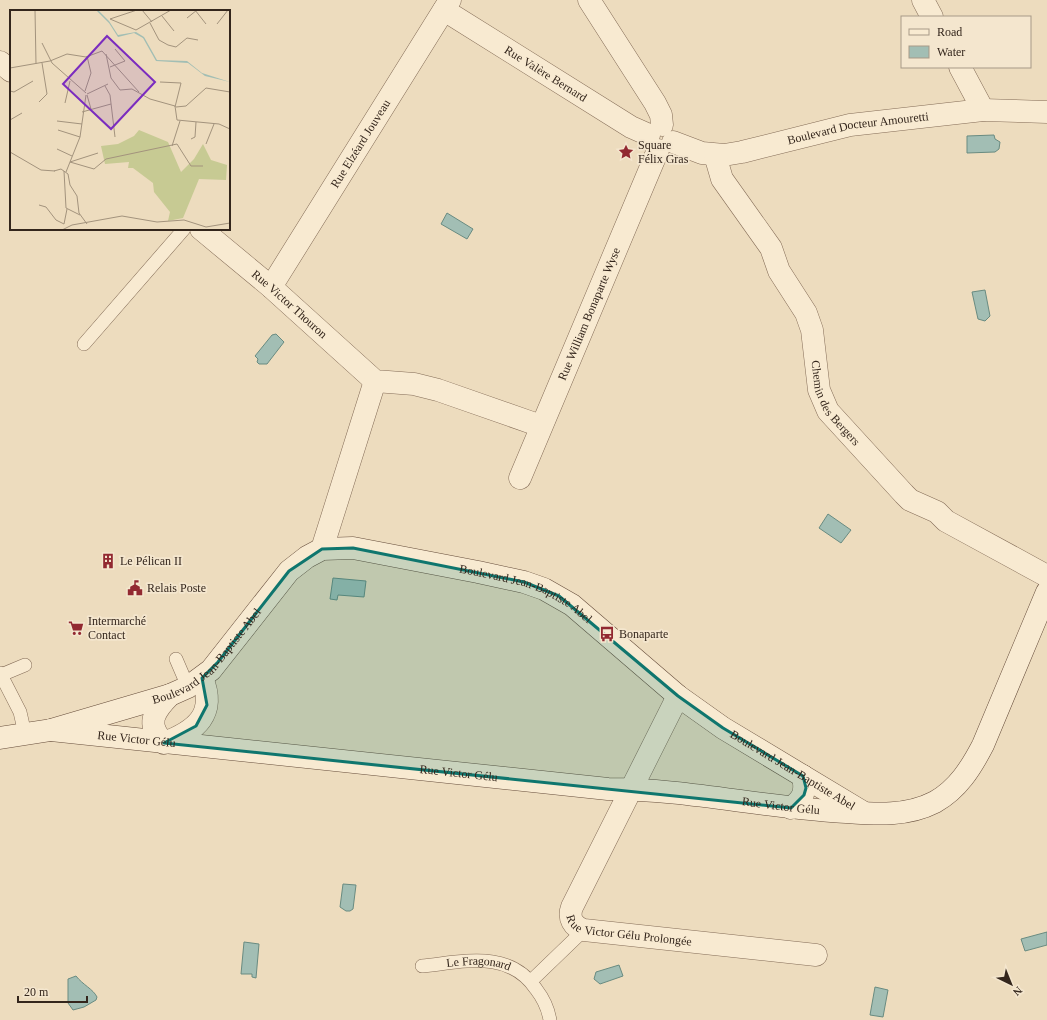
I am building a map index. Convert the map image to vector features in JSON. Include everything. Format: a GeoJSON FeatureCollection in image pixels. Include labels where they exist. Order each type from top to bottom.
{"type":"FeatureCollection","features":[{"type":"Feature","properties":{"kind":"street"},"geometry":{"type":"LineString","coordinates":[[589,0],[655,103],[660,115],[660,138]]}},
{"type":"Feature","properties":{"kind":"street"},"geometry":{"type":"LineString","coordinates":[[923,0],[931,16]]}},
{"type":"Feature","properties":{"kind":"street","name":"Rue Valère Bernard"},"geometry":{"type":"LineString","coordinates":[[447,5],[631,127],[660,138]]}},
{"type":"Feature","properties":{"kind":"street","name":"Rue Elzéard Jouveau"},"geometry":{"type":"LineString","coordinates":[[271,287],[447,5]]}},
{"type":"Feature","properties":{"kind":"street"},"geometry":{"type":"LineString","coordinates":[[0,62],[10,71]]}},
{"type":"Feature","properties":{"kind":"street"},"geometry":{"type":"LineString","coordinates":[[961,68],[983,110]]}},
{"type":"Feature","properties":{"kind":"street","name":"Boulevard Docteur Amouretti"},"geometry":{"type":"LineString","coordinates":[[660,138],[702,153],[724,155],[742,152],[850,125],[983,110],[1047,112]]}},
{"type":"Feature","properties":{"kind":"street","name":"Rue William Bonaparte Wyse"},"geometry":{"type":"LineString","coordinates":[[520,478],[660,138]]}},
{"type":"Feature","properties":{"kind":"street","name":"Chemin des Bergers"},"geometry":{"type":"LineString","coordinates":[[715,155],[722,179],[771,248],[779,271],[806,313],[812,330],[819,390],[822,401],[835,420],[891,482],[910,500],[937,512],[946,521],[1047,576]]}},
{"type":"Feature","properties":{"kind":"street","name":"Rue Victor Thouron"},"geometry":{"type":"LineString","coordinates":[[202,230],[271,287],[375,381]]}},
{"type":"Feature","properties":{"kind":"street"},"geometry":{"type":"LineString","coordinates":[[322,549],[375,381],[414,384],[438,390],[541,426]]}},
{"type":"Feature","properties":{"kind":"street","name":"Boulevard Jean-Baptiste Abel"},"geometry":{"type":"LineString","coordinates":[[0,738],[51,730],[187,686],[218,662],[289,571],[307,557],[322,549],[353,548],[478,572],[524,582],[544,589],[572,605],[678,696],[723,728],[866,813],[888,815],[924,806],[944,796],[971,768],[983,745],[1047,592]]}},
{"type":"Feature","properties":{"kind":"street"},"geometry":{"type":"LineString","coordinates":[[187,686],[207,691],[207,705],[200,721],[187,734],[164,743],[155,732],[154,716],[159,706],[187,686]]}},
{"type":"Feature","properties":{"kind":"street","name":"Rue Victor Gélu Prolongée"},"geometry":{"type":"LineString","coordinates":[[678,696],[630,789],[570,913],[572,922],[579,929],[584,930],[816,955]]}},
{"type":"Feature","properties":{"kind":"street","name":"Rue Victor Gélu"},"geometry":{"type":"LineString","coordinates":[[51,730],[608,789],[630,789],[791,808],[866,813]]}},
{"type":"Feature","properties":{"kind":"street"},"geometry":{"type":"LineString","coordinates":[[791,808],[804,795],[806,788],[803,776]]}},
{"type":"Feature","properties":{"kind":"lane"},"geometry":{"type":"LineString","coordinates":[[84,344],[183,230]]}},
{"type":"Feature","properties":{"kind":"lane"},"geometry":{"type":"LineString","coordinates":[[176,659],[187,686]]}},
{"type":"Feature","properties":{"kind":"lane"},"geometry":{"type":"LineString","coordinates":[[25,665],[1,674],[20,712],[25,734]]}},
{"type":"Feature","properties":{"kind":"lane"},"geometry":{"type":"LineString","coordinates":[[531,981],[584,930]]}},
{"type":"Feature","properties":{"kind":"lane","name":"Le Fragonard"},"geometry":{"type":"LineString","coordinates":[[422,966],[490,961],[518,970],[531,981],[543,1000],[550,1020]]}},
{"type":"Feature","properties":{"kind":"highlighted area"},"geometry":{"type":"Polygon","coordinates":[[[353,548],[524,582],[559,596],[678,696],[723,728],[803,776],[806,788],[804,795],[791,808],[164,743],[196,726],[207,705],[202,678],[218,662],[289,571],[322,549],[353,548]]]}},
{"type":"Feature","properties":{"kind":"water"},"geometry":{"type":"Polygon","coordinates":[[[994,135],[995,139],[1000,142],[999,149],[995,152],[967,153],[967,136],[994,135]]]}},
{"type":"Feature","properties":{"kind":"water"},"geometry":{"type":"Polygon","coordinates":[[[447,213],[473,229],[467,239],[441,224],[447,213]]]}},
{"type":"Feature","properties":{"kind":"water"},"geometry":{"type":"Polygon","coordinates":[[[985,290],[990,316],[985,321],[978,319],[972,292],[985,290]]]}},
{"type":"Feature","properties":{"kind":"water"},"geometry":{"type":"Polygon","coordinates":[[[276,334],[284,342],[267,364],[259,364],[257,362],[258,359],[255,356],[272,335],[276,334]]]}},
{"type":"Feature","properties":{"kind":"water"},"geometry":{"type":"Polygon","coordinates":[[[828,514],[851,530],[841,543],[819,528],[828,514]]]}},
{"type":"Feature","properties":{"kind":"water"},"geometry":{"type":"Polygon","coordinates":[[[333,578],[366,581],[364,597],[338,595],[337,600],[330,599],[333,578]]]}},
{"type":"Feature","properties":{"kind":"water"},"geometry":{"type":"Polygon","coordinates":[[[343,884],[356,885],[353,909],[350,911],[346,911],[340,907],[343,884]]]}},
{"type":"Feature","properties":{"kind":"water"},"geometry":{"type":"Polygon","coordinates":[[[1047,932],[1047,945],[1025,951],[1021,939],[1047,932]]]}},
{"type":"Feature","properties":{"kind":"water"},"geometry":{"type":"Polygon","coordinates":[[[244,942],[259,944],[256,978],[252,977],[252,974],[241,974],[244,942]]]}},
{"type":"Feature","properties":{"kind":"water"},"geometry":{"type":"Polygon","coordinates":[[[619,965],[623,976],[600,984],[594,979],[596,972],[619,965]]]}},
{"type":"Feature","properties":{"kind":"water"},"geometry":{"type":"Polygon","coordinates":[[[76,976],[97,997],[96,1000],[84,1007],[73,1010],[68,1003],[68,979],[76,976]]]}},
{"type":"Feature","properties":{"kind":"water"},"geometry":{"type":"Polygon","coordinates":[[[875,987],[888,990],[883,1017],[870,1015],[875,987]]]}},
{"type":"Feature","properties":{"kind":"place","name":"Square Félix Gras"},"geometry":{"type":"Point","coordinates":[626,152]}},
{"type":"Feature","properties":{"kind":"place","name":"Le Pélican II"},"geometry":{"type":"Point","coordinates":[108,561]}},
{"type":"Feature","properties":{"kind":"place","name":"Relais Poste"},"geometry":{"type":"Point","coordinates":[135,588]}},
{"type":"Feature","properties":{"kind":"place","name":"Intermarché Contact"},"geometry":{"type":"Point","coordinates":[76,628]}},
{"type":"Feature","properties":{"kind":"place","name":"Bonaparte"},"geometry":{"type":"Point","coordinates":[607,634]}}]}
